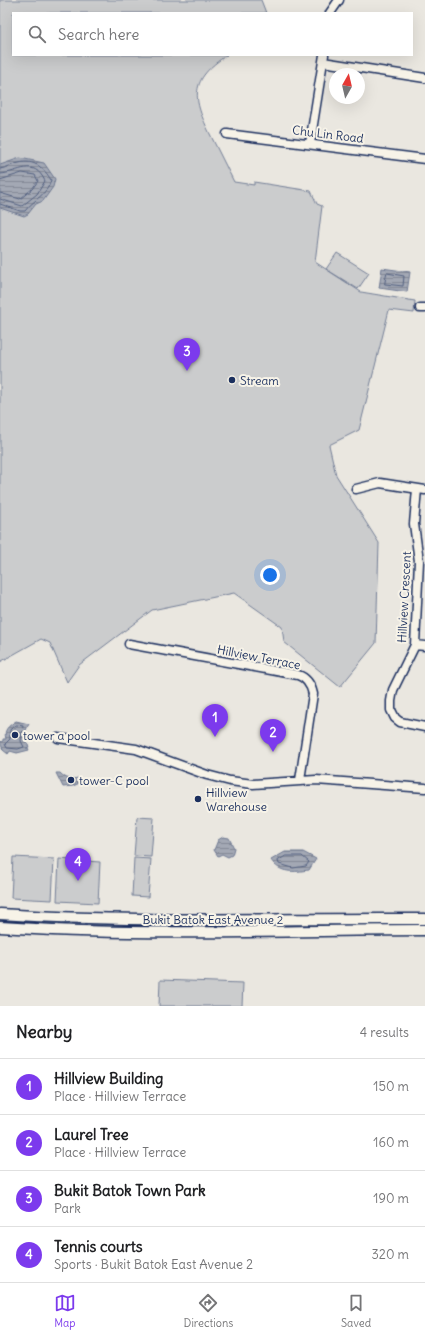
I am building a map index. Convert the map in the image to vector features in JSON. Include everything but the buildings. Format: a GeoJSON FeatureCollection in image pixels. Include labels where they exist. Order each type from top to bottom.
{"type":"FeatureCollection","features":[{"type":"Feature","properties":{"kind":"street"},"geometry":{"type":"LineString","coordinates":[[331,12],[339,0]]}},
{"type":"Feature","properties":{"kind":"street"},"geometry":{"type":"LineString","coordinates":[[310,143],[323,58],[425,78]]}},
{"type":"Feature","properties":{"kind":"street","name":"Chu Lin Road"},"geometry":{"type":"LineString","coordinates":[[227,134],[310,143],[425,159]]}},
{"type":"Feature","properties":{"kind":"street","name":"Hillview Crescent"},"geometry":{"type":"LineString","coordinates":[[356,489],[380,483],[421,489],[414,524],[422,571],[415,645],[393,690],[391,701],[395,718],[400,722],[425,727]]}},
{"type":"Feature","properties":{"kind":"street","name":"Hillview Terrace"},"geometry":{"type":"LineString","coordinates":[[129,644],[298,675],[305,679],[311,686],[313,694],[300,780]]}},
{"type":"Feature","properties":{"kind":"street"},"geometry":{"type":"LineString","coordinates":[[415,645],[425,646]]}},
{"type":"Feature","properties":{"kind":"street"},"geometry":{"type":"LineString","coordinates":[[58,738],[136,749],[207,775],[230,781],[254,784],[300,780],[425,788]]}},
{"type":"Feature","properties":{"kind":"street","name":"Bukit Batok East Avenue 2"},"geometry":{"type":"LineString","coordinates":[[0,914],[212,920],[425,919]]}},
{"type":"Feature","properties":{"kind":"street","name":"Bukit Batok East Avenue 2"},"geometry":{"type":"LineString","coordinates":[[0,927],[51,930],[216,933],[425,930]]}},
{"type":"Feature","properties":{"kind":"shaded area"},"geometry":{"type":"Polygon","coordinates":[[[0,0],[261,0],[266,12],[12,12],[12,56],[226,56],[206,73],[200,82],[198,100],[200,111],[205,123],[234,182],[254,185],[254,182],[311,191],[317,204],[322,206],[315,262],[361,292],[415,301],[414,313],[389,310],[359,430],[329,445],[336,475],[379,543],[376,643],[340,687],[284,642],[282,627],[234,593],[152,610],[79,665],[67,682],[50,643],[41,639],[0,662],[0,0]]]}},
{"type":"Feature","properties":{"kind":"shaded area"},"geometry":{"type":"Polygon","coordinates":[[[337,253],[369,273],[358,289],[326,269],[337,253]]]}},
{"type":"Feature","properties":{"kind":"shaded area"},"geometry":{"type":"Polygon","coordinates":[[[137,817],[154,818],[151,857],[134,856],[137,817]]]}},
{"type":"Feature","properties":{"kind":"shaded area"},"geometry":{"type":"Polygon","coordinates":[[[13,857],[54,859],[52,900],[11,898],[13,857]]]}},
{"type":"Feature","properties":{"kind":"shaded area"},"geometry":{"type":"Polygon","coordinates":[[[134,858],[151,859],[148,897],[132,896],[134,858]]]}},
{"type":"Feature","properties":{"kind":"shaded area"},"geometry":{"type":"Polygon","coordinates":[[[59,859],[100,862],[98,903],[57,901],[59,859]]]}},
{"type":"Feature","properties":{"kind":"shaded area"},"geometry":{"type":"Polygon","coordinates":[[[160,980],[243,983],[242,1006],[159,1006],[160,980]]]}},
{"type":"Feature","properties":{"kind":"water"},"geometry":{"type":"Polygon","coordinates":[[[20,158],[44,163],[55,179],[53,187],[43,201],[36,204],[28,214],[24,216],[0,208],[0,165],[20,158]]]}},
{"type":"Feature","properties":{"kind":"water"},"geometry":{"type":"Polygon","coordinates":[[[382,268],[410,272],[407,292],[379,288],[382,268]]]}},
{"type":"Feature","properties":{"kind":"water","name":"tower a pool"},"geometry":{"type":"Polygon","coordinates":[[[16,721],[29,724],[25,736],[29,747],[26,748],[29,750],[17,753],[10,751],[8,754],[3,750],[0,742],[3,741],[3,739],[6,739],[6,730],[16,721]]]}},
{"type":"Feature","properties":{"kind":"water","name":"tower-C pool"},"geometry":{"type":"Polygon","coordinates":[[[56,773],[60,773],[64,777],[73,779],[78,778],[84,781],[73,786],[63,787],[56,773]]]}},
{"type":"Feature","properties":{"kind":"water"},"geometry":{"type":"Polygon","coordinates":[[[223,837],[229,838],[234,848],[232,855],[228,857],[222,854],[218,856],[214,850],[218,840],[223,837]]]}},
{"type":"Feature","properties":{"kind":"water"},"geometry":{"type":"Polygon","coordinates":[[[285,852],[303,852],[316,859],[309,870],[283,870],[275,865],[271,860],[285,852]]]}},
{"type":"Feature","properties":{"kind":"place","name":"Bukit Batok Town Park"},"geometry":{"type":"Point","coordinates":[187,371]}},
{"type":"Feature","properties":{"kind":"place","name":"Stream"},"geometry":{"type":"Point","coordinates":[232,380]}},
{"type":"Feature","properties":{"kind":"place","name":"tower a pool"},"geometry":{"type":"Point","coordinates":[15,735]}},
{"type":"Feature","properties":{"kind":"place","name":"Hillview Building"},"geometry":{"type":"Point","coordinates":[215,737]}},
{"type":"Feature","properties":{"kind":"place","name":"Laurel Tree"},"geometry":{"type":"Point","coordinates":[273,752]}},
{"type":"Feature","properties":{"kind":"place","name":"tower-C pool"},"geometry":{"type":"Point","coordinates":[71,780]}},
{"type":"Feature","properties":{"kind":"place","name":"Hillview Warehouse"},"geometry":{"type":"Point","coordinates":[198,799]}},
{"type":"Feature","properties":{"kind":"place","name":"Tennis courts"},"geometry":{"type":"Point","coordinates":[78,881]}}]}
